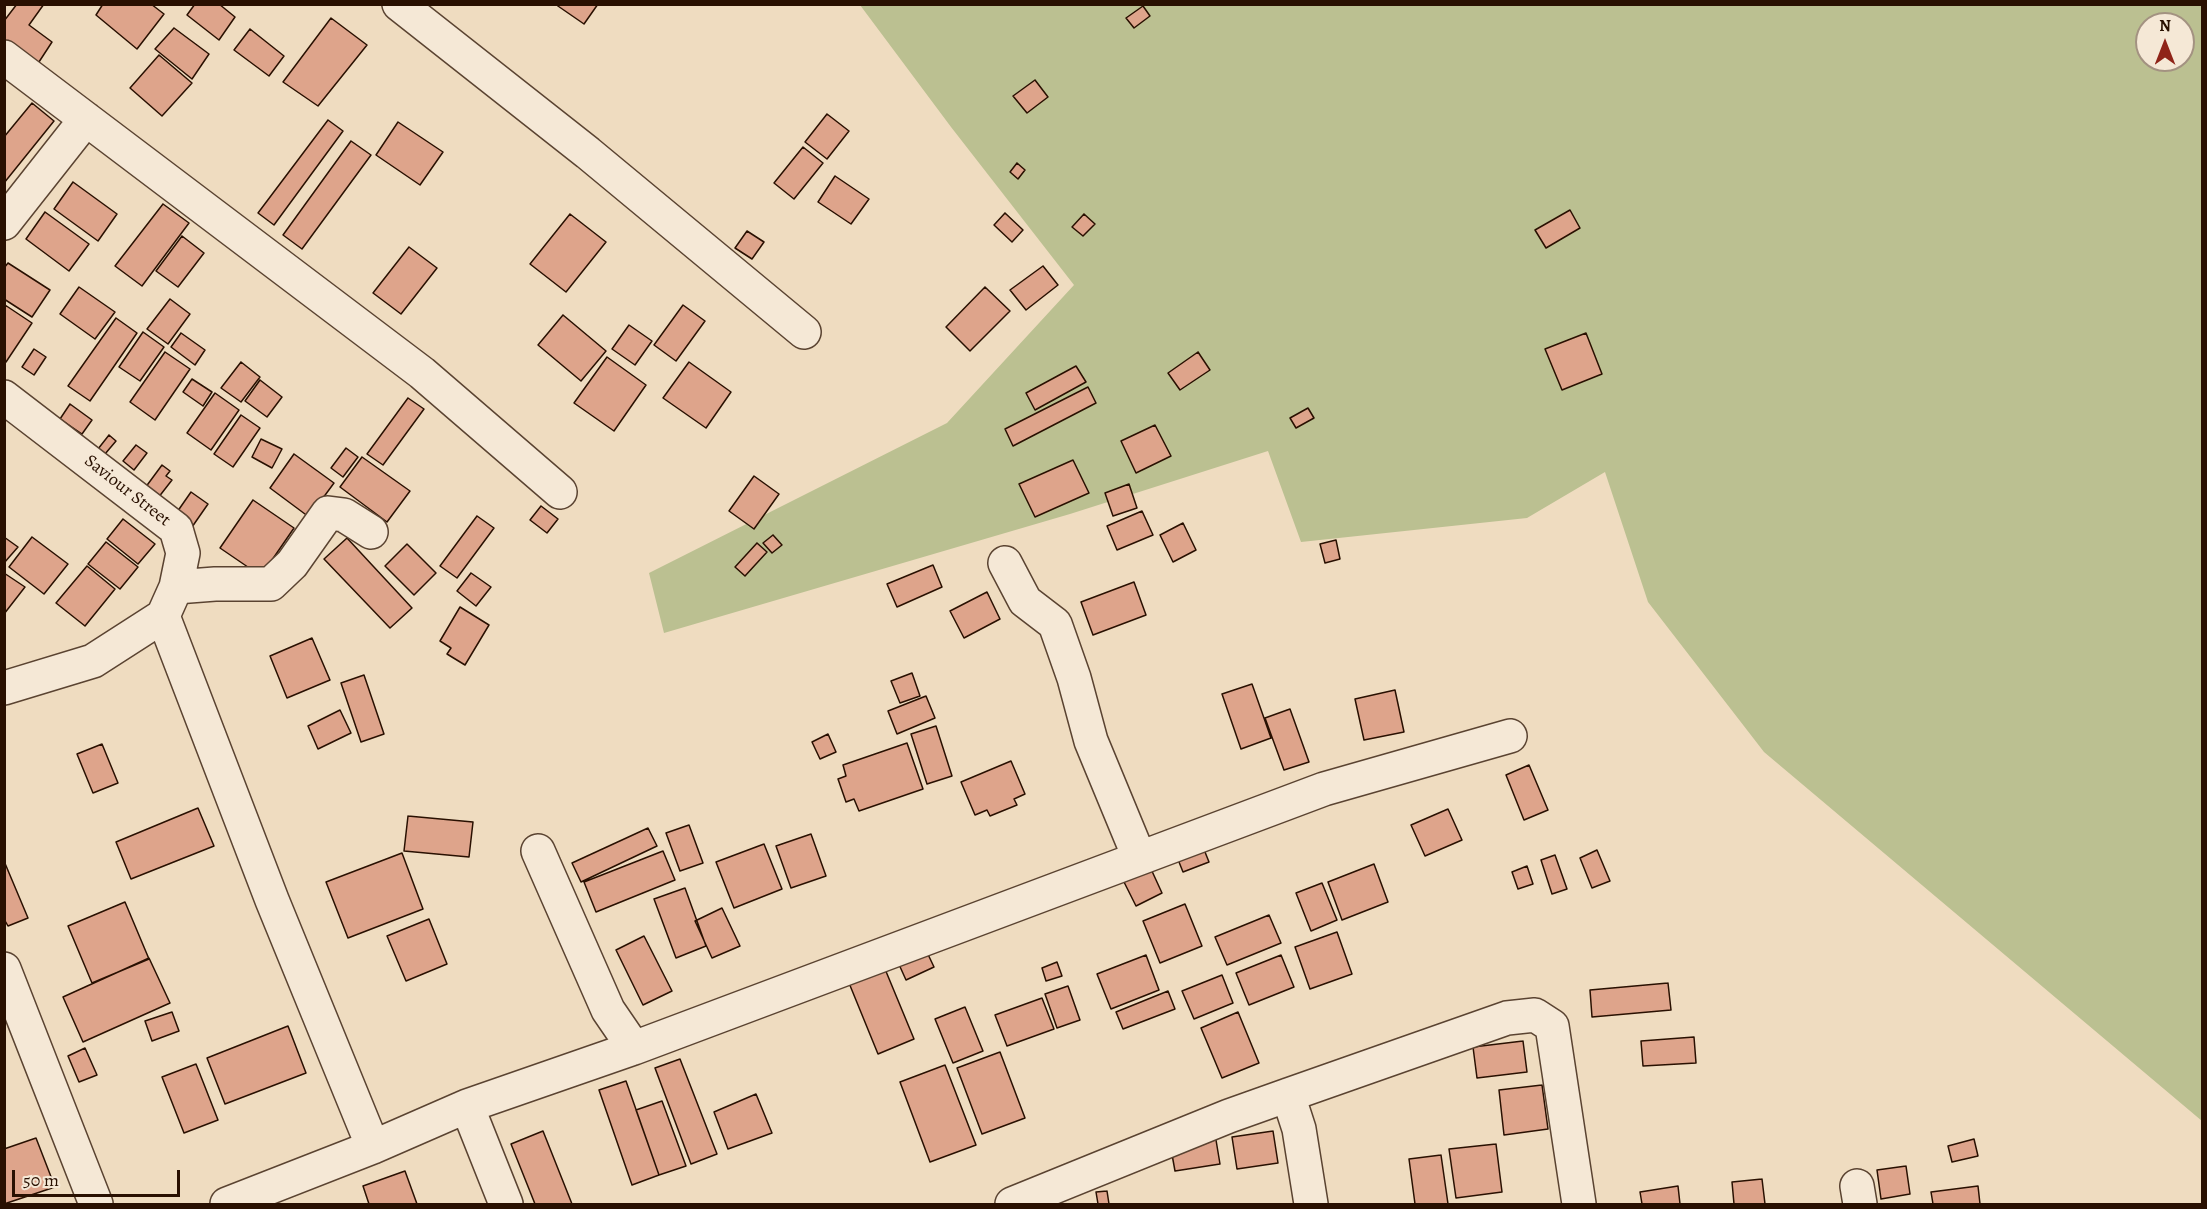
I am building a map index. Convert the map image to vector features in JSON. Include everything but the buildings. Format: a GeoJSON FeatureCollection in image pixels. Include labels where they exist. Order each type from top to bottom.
{"type":"FeatureCollection","features":[{"type":"Feature","properties":{"kind":"street"},"geometry":{"type":"LineString","coordinates":[[399,4],[588,153],[804,332]]}},
{"type":"Feature","properties":{"kind":"street"},"geometry":{"type":"LineString","coordinates":[[4,57],[422,373],[560,492]]}},
{"type":"Feature","properties":{"kind":"street"},"geometry":{"type":"LineString","coordinates":[[4,223],[86,119]]}},
{"type":"Feature","properties":{"kind":"street","name":"Saviour Street"},"geometry":{"type":"LineString","coordinates":[[4,397],[176,529],[183,553],[170,601]]}},
{"type":"Feature","properties":{"kind":"street"},"geometry":{"type":"LineString","coordinates":[[4,688],[93,661],[170,601],[215,584],[271,584],[292,564],[328,513],[344,515],[371,532]]}},
{"type":"Feature","properties":{"kind":"street"},"geometry":{"type":"LineString","coordinates":[[1005,563],[1024,601],[1054,624],[1074,678],[1091,741],[1139,858]]}},
{"type":"Feature","properties":{"kind":"street"},"geometry":{"type":"LineString","coordinates":[[170,601],[272,900],[373,1147]]}},
{"type":"Feature","properties":{"kind":"street"},"geometry":{"type":"LineString","coordinates":[[227,1204],[373,1147],[467,1106],[634,1048],[1323,789],[1510,736]]}},
{"type":"Feature","properties":{"kind":"street"},"geometry":{"type":"LineString","coordinates":[[538,851],[608,1010],[634,1048]]}},
{"type":"Feature","properties":{"kind":"street"},"geometry":{"type":"LineString","coordinates":[[4,969],[96,1204]]}},
{"type":"Feature","properties":{"kind":"street"},"geometry":{"type":"LineString","coordinates":[[1021,1203],[1288,1095],[1507,1018],[1535,1015],[1552,1026],[1579,1204]]}},
{"type":"Feature","properties":{"kind":"street"},"geometry":{"type":"LineString","coordinates":[[1288,1095],[1299,1129],[1311,1204]]}},
{"type":"Feature","properties":{"kind":"street"},"geometry":{"type":"LineString","coordinates":[[467,1106],[506,1204]]}},
{"type":"Feature","properties":{"kind":"green space"},"geometry":{"type":"Polygon","coordinates":[[[860,5],[2202,5],[2202,1121],[1764,752],[1648,602],[1605,472],[1527,518],[1301,542],[1268,451],[1070,514],[664,633],[649,573],[947,423],[1074,285],[860,5]]]}}]}
